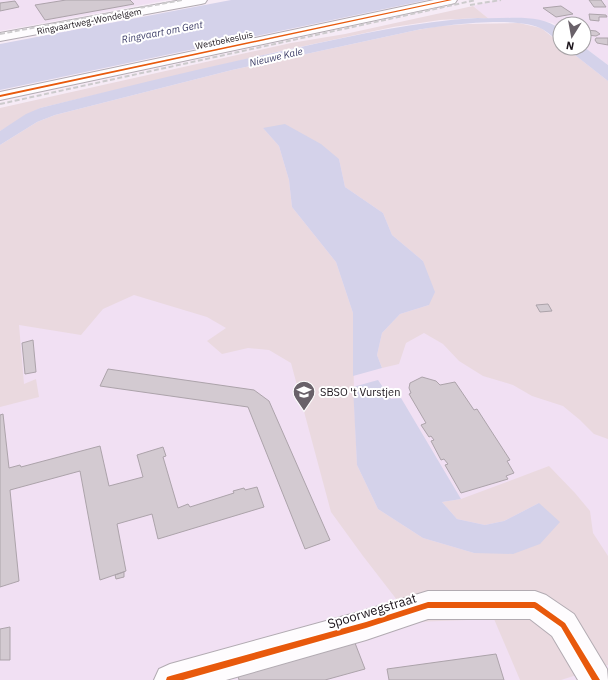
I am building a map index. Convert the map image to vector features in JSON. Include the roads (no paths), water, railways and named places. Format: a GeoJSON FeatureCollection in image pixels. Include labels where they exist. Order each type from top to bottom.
{"type":"FeatureCollection","features":[{"type":"Feature","properties":{"kind":"street","name":"Ringvaartweg-Wondelgem"},"geometry":{"type":"LineString","coordinates":[[0,37],[201,0]]}},
{"type":"Feature","properties":{"kind":"street","name":"Westbekesluis"},"geometry":{"type":"LineString","coordinates":[[0,96],[451,0]]}},
{"type":"Feature","properties":{"kind":"street","name":"Spoorwegstraat"},"geometry":{"type":"LineString","coordinates":[[170,680],[366,625],[428,605],[535,605],[563,625],[596,680]]}},
{"type":"Feature","properties":{"kind":"water","name":"Ringvaart om Gent"},"geometry":{"type":"Polygon","coordinates":[[[231,0],[427,0],[0,90],[0,44],[231,0]]]}},
{"type":"Feature","properties":{"kind":"water","name":"Nieuwe Kale"},"geometry":{"type":"Polygon","coordinates":[[[478,18],[520,18],[542,20],[552,25],[552,36],[540,28],[528,24],[497,22],[444,26],[417,30],[232,70],[55,115],[37,122],[0,145],[0,131],[26,114],[40,108],[264,55],[409,25],[478,18]]]}},
{"type":"Feature","properties":{"kind":"water"},"geometry":{"type":"Polygon","coordinates":[[[592,53],[608,65],[608,81],[576,56],[592,56],[592,53]]]}},
{"type":"Feature","properties":{"kind":"water"},"geometry":{"type":"Polygon","coordinates":[[[285,124],[321,144],[339,159],[345,187],[383,213],[392,235],[423,261],[435,292],[429,305],[400,314],[382,333],[377,355],[382,368],[353,376],[353,313],[336,262],[292,207],[289,180],[279,146],[263,128],[285,124]]]}},
{"type":"Feature","properties":{"kind":"water"},"geometry":{"type":"Polygon","coordinates":[[[378,380],[391,399],[401,398],[461,499],[442,502],[457,519],[485,525],[504,521],[539,503],[560,522],[540,544],[513,554],[474,553],[423,538],[378,509],[357,465],[353,387],[378,380]]]}},
{"type":"Feature","properties":{"kind":"railway"},"geometry":{"type":"LineString","coordinates":[[0,34],[182,0]]}},
{"type":"Feature","properties":{"kind":"railway"},"geometry":{"type":"LineString","coordinates":[[0,104],[476,0]]}},
{"type":"Feature","properties":{"kind":"railway"},"geometry":{"type":"LineString","coordinates":[[470,5],[501,0]]}},
{"type":"Feature","properties":{"kind":"place","name":"SBSO 't Vurstjen"},"geometry":{"type":"Point","coordinates":[304,412]}}]}
